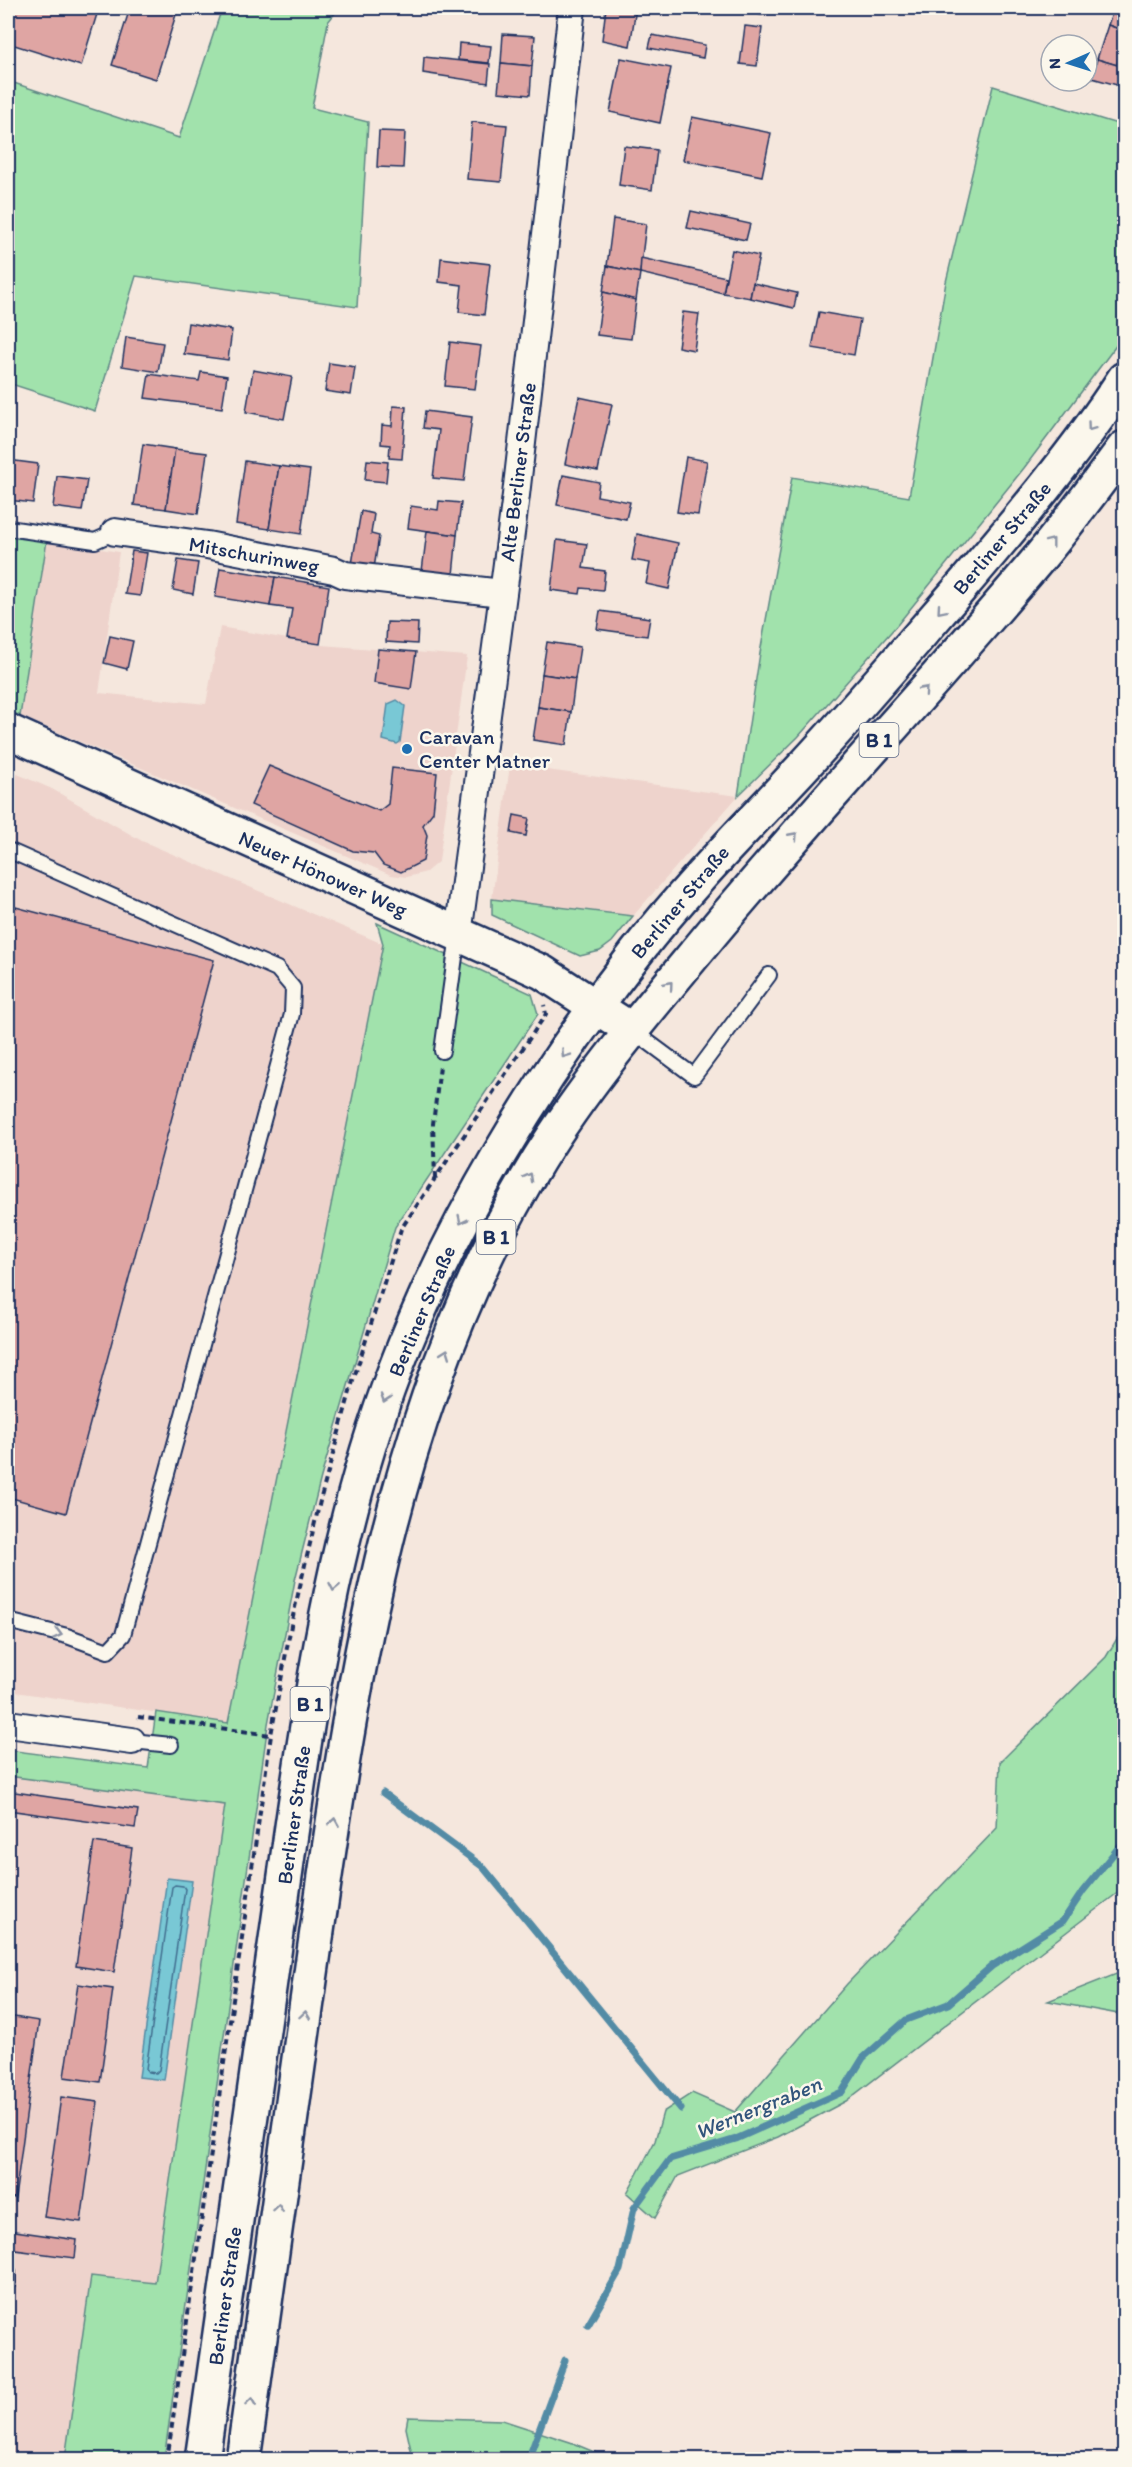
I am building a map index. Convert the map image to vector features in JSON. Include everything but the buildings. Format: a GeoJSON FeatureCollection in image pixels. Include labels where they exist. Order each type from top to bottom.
{"type":"FeatureCollection","features":[{"type":"Feature","properties":{"kind":"main road","name":"Berliner Straße"},"geometry":{"type":"LineString","coordinates":[[202,2460],[309,1709],[337,1572],[368,1448],[399,1360],[429,1287],[466,1212],[507,1141],[636,953],[717,856],[804,766],[1016,523],[1064,464],[1125,379]]}},
{"type":"Feature","properties":{"kind":"main road","name":"Berliner Straße"},"geometry":{"type":"LineString","coordinates":[[243,2460],[349,1722],[377,1576],[405,1468],[466,1298],[501,1227],[539,1160],[593,1078],[777,855],[1044,552],[1125,448]]}},
{"type":"Feature","properties":{"kind":"main road","name":"Neuer Hönower Weg"},"geometry":{"type":"LineString","coordinates":[[8,731],[554,978],[632,1030]]}},
{"type":"Feature","properties":{"kind":"street","name":"Alte Berliner Straße"},"geometry":{"type":"LineString","coordinates":[[458,935],[502,593],[572,8]]}},
{"type":"Feature","properties":{"kind":"street","name":"Mitschurinweg"},"geometry":{"type":"LineString","coordinates":[[115,532],[218,547],[334,570],[345,576],[502,593]]}},
{"type":"Feature","properties":{"kind":"street"},"geometry":{"type":"LineString","coordinates":[[8,1724],[132,1741]]}},
{"type":"Feature","properties":{"kind":"lane","name":"Mitschurinweg"},"geometry":{"type":"LineString","coordinates":[[8,528],[96,542],[115,532]]}},
{"type":"Feature","properties":{"kind":"lane"},"geometry":{"type":"LineString","coordinates":[[8,850],[277,969],[293,988],[292,1014],[123,1635],[108,1651],[68,1636],[8,1621]]}},
{"type":"Feature","properties":{"kind":"lane"},"geometry":{"type":"LineString","coordinates":[[442,1051],[458,935]]}},
{"type":"Feature","properties":{"kind":"lane"},"geometry":{"type":"LineString","coordinates":[[632,1030],[694,1076],[769,975]]}},
{"type":"Feature","properties":{"kind":"lane"},"geometry":{"type":"LineString","coordinates":[[132,1741],[171,1745]]}},
{"type":"Feature","properties":{"kind":"lane"},"geometry":{"type":"LineString","coordinates":[[8,2272],[8,2283]]}},
{"type":"Feature","properties":{"kind":"path"},"geometry":{"type":"LineString","coordinates":[[401,1229],[546,1014],[542,1000],[554,978]]}},
{"type":"Feature","properties":{"kind":"path"},"geometry":{"type":"LineString","coordinates":[[435,1179],[433,1124],[442,1051]]}},
{"type":"Feature","properties":{"kind":"path"},"geometry":{"type":"LineString","coordinates":[[132,1741],[137,1717],[271,1735],[167,2460]]}},
{"type":"Feature","properties":{"kind":"shaded area"},"geometry":{"type":"Polygon","coordinates":[[[47,540],[119,552],[99,693],[206,704],[220,627],[321,645],[467,656],[439,861],[426,872],[407,877],[391,875],[20,716],[47,540]]]}},
{"type":"Feature","properties":{"kind":"shaded area"},"geometry":{"type":"Polygon","coordinates":[[[510,765],[738,796],[633,916],[492,899],[510,765]]]}},
{"type":"Feature","properties":{"kind":"shaded area"},"geometry":{"type":"Polygon","coordinates":[[[8,770],[52,789],[142,841],[383,944],[228,1723],[8,1691],[8,770]]]}},
{"type":"Feature","properties":{"kind":"shaded area"},"geometry":{"type":"Polygon","coordinates":[[[8,1776],[225,1804],[155,2284],[91,2276],[65,2459],[8,2459],[8,1776]]]}},
{"type":"Feature","properties":{"kind":"green space"},"geometry":{"type":"Polygon","coordinates":[[[222,8],[339,8],[328,22],[312,108],[368,122],[357,307],[136,276],[95,411],[8,383],[8,81],[179,138],[222,8]]]}},
{"type":"Feature","properties":{"kind":"green space"},"geometry":{"type":"Polygon","coordinates":[[[993,86],[1124,126],[1124,332],[1024,468],[898,624],[798,737],[738,796],[760,653],[792,477],[909,497],[946,282],[993,86]]]}},
{"type":"Feature","properties":{"kind":"green space"},"geometry":{"type":"Polygon","coordinates":[[[8,535],[47,540],[20,716],[8,710],[8,535]]]}},
{"type":"Feature","properties":{"kind":"green space"},"geometry":{"type":"Polygon","coordinates":[[[492,899],[633,916],[612,942],[600,951],[580,956],[492,915],[492,899]]]}},
{"type":"Feature","properties":{"kind":"green space"},"geometry":{"type":"Polygon","coordinates":[[[377,923],[532,994],[538,1014],[395,1227],[321,1477],[295,1580],[268,1724],[164,2459],[65,2459],[91,2276],[155,2283],[225,1805],[8,1776],[8,1750],[148,1768],[156,1712],[228,1723],[383,944],[377,923]]]}},
{"type":"Feature","properties":{"kind":"green space"},"geometry":{"type":"Polygon","coordinates":[[[1124,1627],[1124,1888],[846,2101],[778,2137],[678,2176],[655,2218],[627,2193],[655,2141],[663,2112],[692,2093],[735,2112],[847,1984],[997,1828],[1000,1762],[1106,1657],[1124,1627]]]}},
{"type":"Feature","properties":{"kind":"green space"},"geometry":{"type":"Polygon","coordinates":[[[1124,1971],[1124,2015],[1048,2001],[1124,1971]]]}},
{"type":"Feature","properties":{"kind":"green space"},"geometry":{"type":"Polygon","coordinates":[[[408,2417],[502,2420],[570,2442],[611,2459],[413,2459],[406,2428],[408,2417]]]}},
{"type":"Feature","properties":{"kind":"water"},"geometry":{"type":"Polygon","coordinates":[[[397,700],[405,706],[400,742],[397,744],[383,740],[388,704],[397,700]]]}},
{"type":"Feature","properties":{"kind":"water"},"geometry":{"type":"Polygon","coordinates":[[[167,1878],[192,1881],[164,2080],[139,2077],[167,1878]]]}},
{"type":"Feature","properties":{"kind":"waterway"},"geometry":{"type":"LineString","coordinates":[[383,1793],[483,1867],[681,2109]]}},
{"type":"Feature","properties":{"kind":"waterway","name":"Wernergraben"},"geometry":{"type":"LineString","coordinates":[[588,2325],[620,2270],[634,2208],[670,2159],[736,2139],[842,2092],[863,2058],[906,2020],[948,2004],[992,1966],[1063,1921],[1083,1891],[1124,1841]]}},
{"type":"Feature","properties":{"kind":"waterway","name":"Wernergraben"},"geometry":{"type":"LineString","coordinates":[[528,2460],[565,2360]]}},
{"type":"Feature","properties":{"kind":"place","name":"Caravan Center Matner"},"geometry":{"type":"Point","coordinates":[407,749]}}]}
